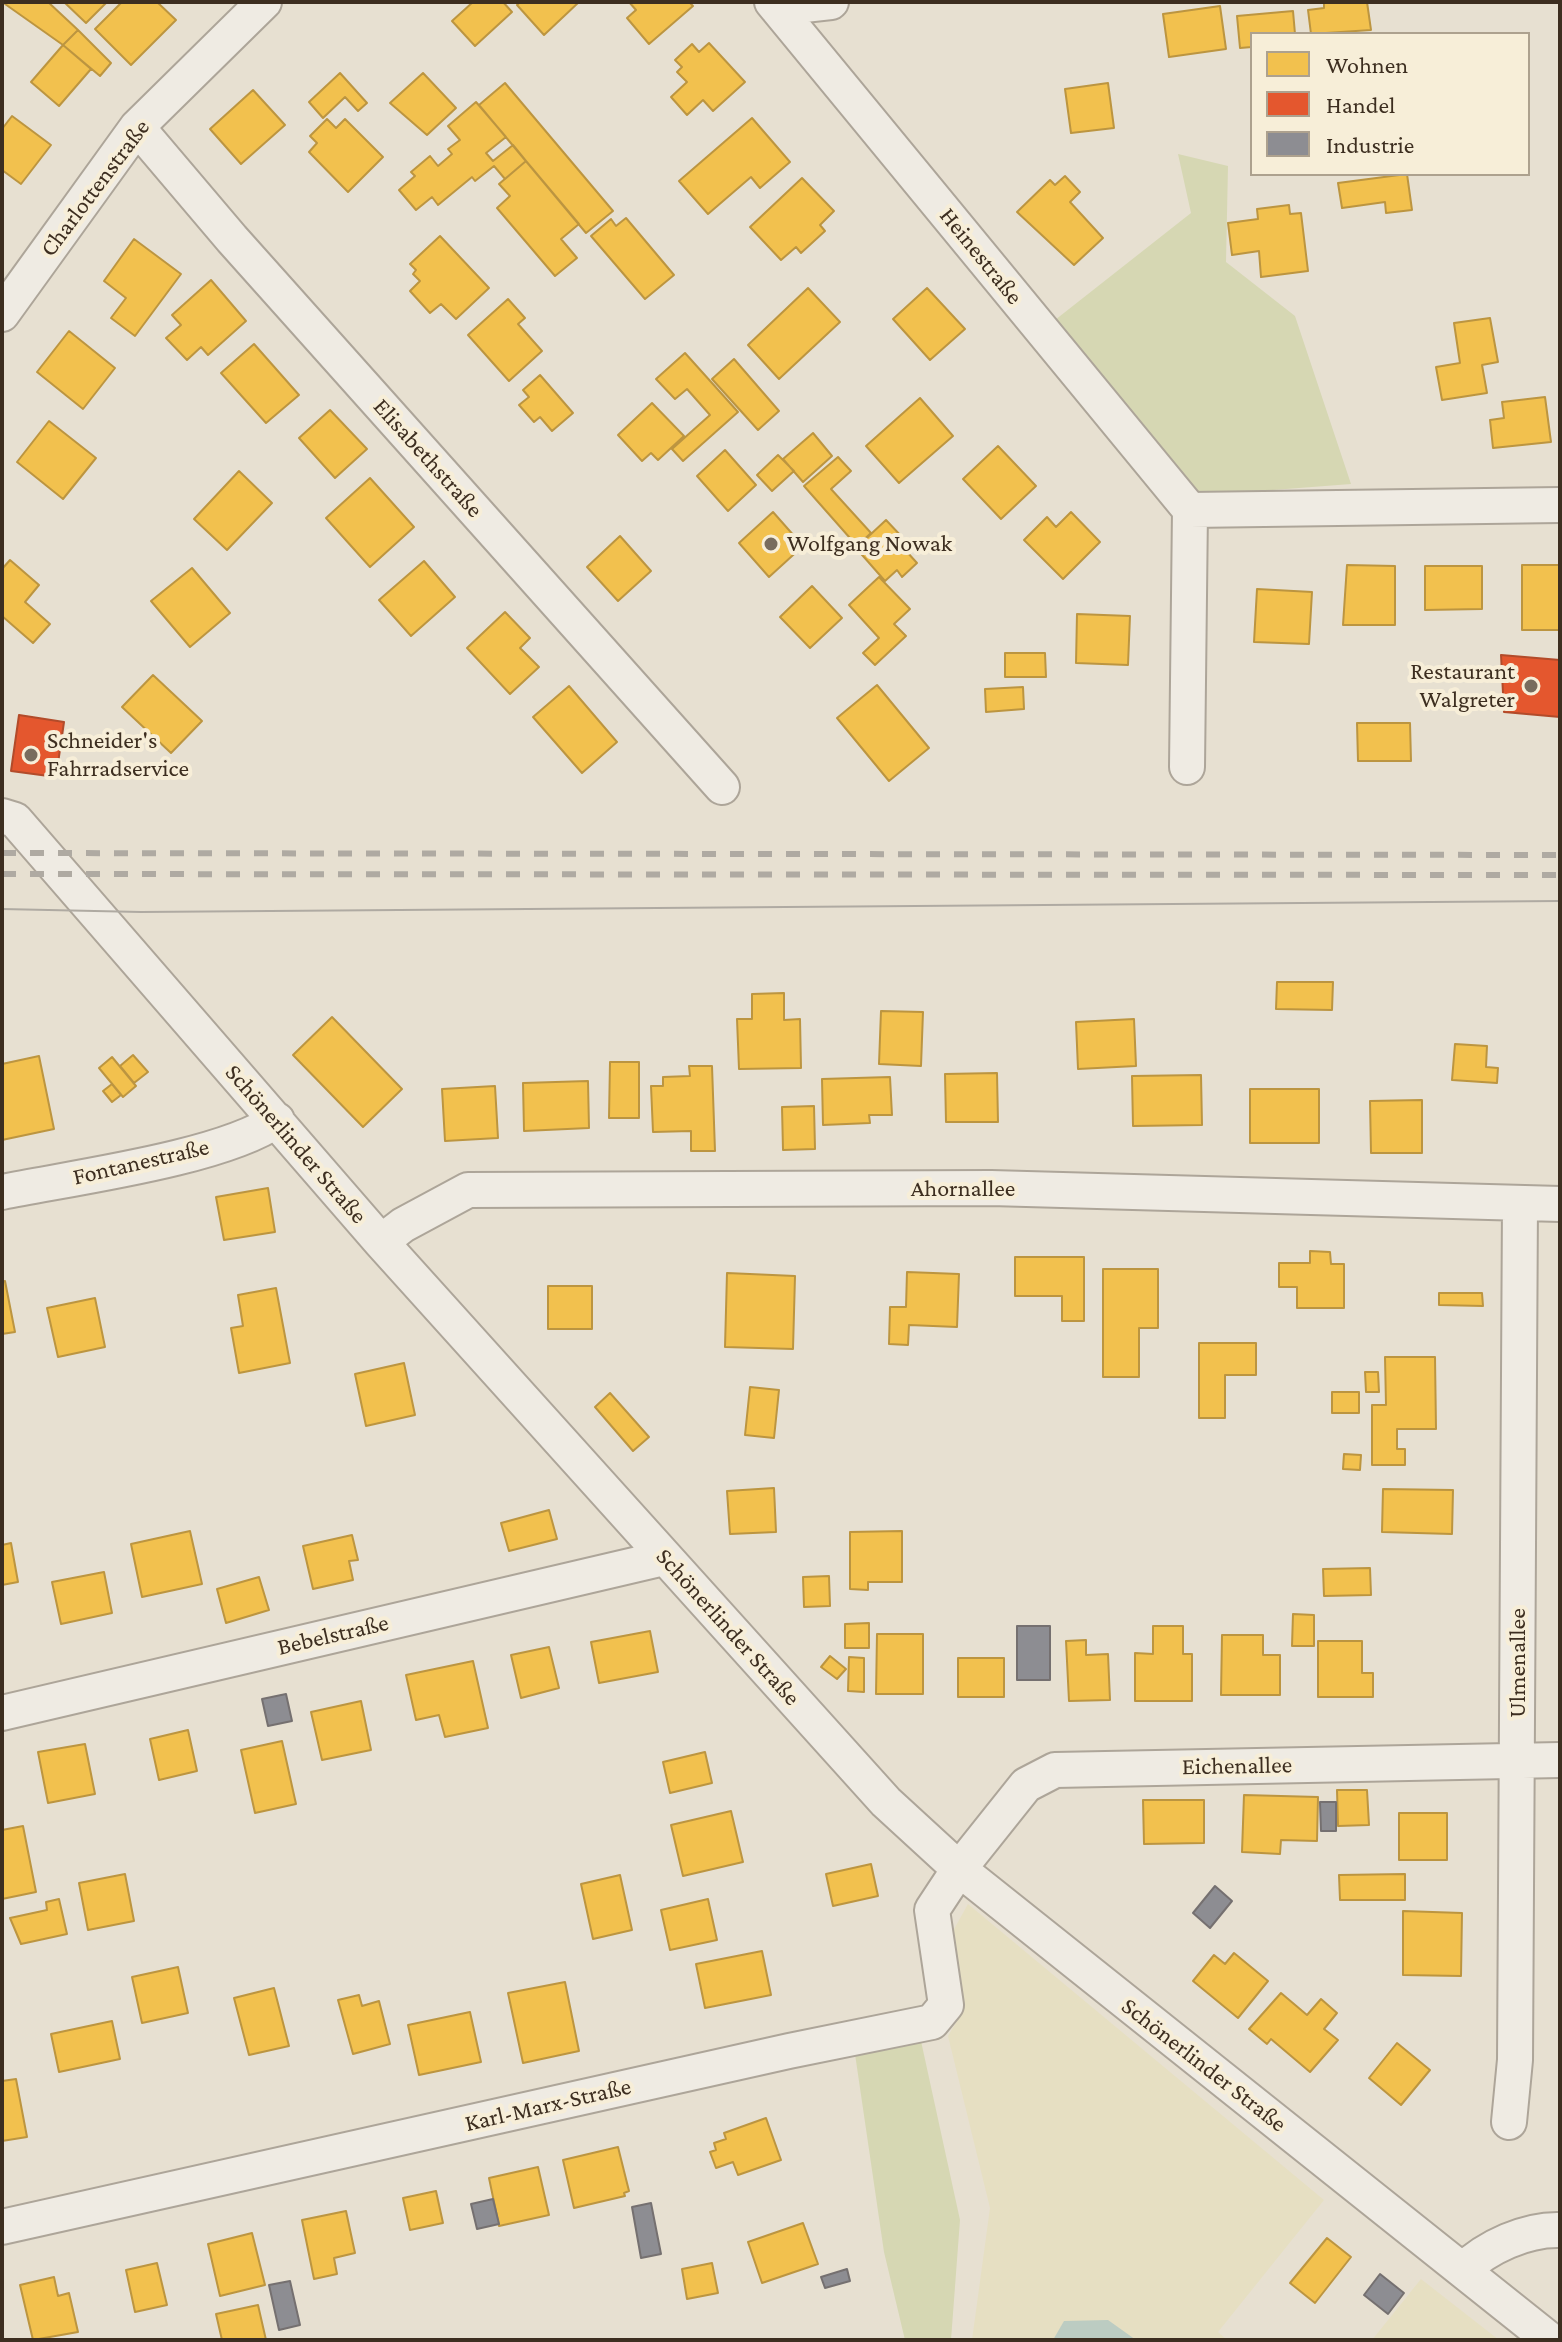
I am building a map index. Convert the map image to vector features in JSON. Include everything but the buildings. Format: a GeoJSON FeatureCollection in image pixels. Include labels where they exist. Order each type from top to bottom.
{"type":"FeatureCollection","features":[{"type":"Feature","properties":{"kind":"street","name":"Charlottenstraße"},"geometry":{"type":"LineString","coordinates":[[2,314],[137,127],[264,2]]}},
{"type":"Feature","properties":{"kind":"street"},"geometry":{"type":"LineString","coordinates":[[775,5],[831,2]]}},
{"type":"Feature","properties":{"kind":"street","name":"Heinestraße"},"geometry":{"type":"LineString","coordinates":[[775,5],[1190,510]]}},
{"type":"Feature","properties":{"kind":"street","name":"Elisabethstraße"},"geometry":{"type":"LineString","coordinates":[[137,127],[232,239],[722,787]]}},
{"type":"Feature","properties":{"kind":"street"},"geometry":{"type":"LineString","coordinates":[[1187,767],[1190,510],[1560,505]]}},
{"type":"Feature","properties":{"kind":"street","name":"Schönerlinder Straße"},"geometry":{"type":"LineString","coordinates":[[2,816],[15,820],[381,1242],[886,1802],[959,1869],[1550,2340]]}},
{"type":"Feature","properties":{"kind":"street","name":"Fontanestraße"},"geometry":{"type":"LineString","coordinates":[[2,1192],[183,1154],[259,1133],[277,1120]]}},
{"type":"Feature","properties":{"kind":"street","name":"Ahornallee"},"geometry":{"type":"LineString","coordinates":[[381,1242],[403,1225],[468,1190],[991,1188],[1560,1204]]}},
{"type":"Feature","properties":{"kind":"street","name":"Ulmenallee"},"geometry":{"type":"LineString","coordinates":[[1509,2122],[1515,2060],[1520,1203]]}},
{"type":"Feature","properties":{"kind":"street","name":"Bebelstraße"},"geometry":{"type":"LineString","coordinates":[[2,1713],[664,1558]]}},
{"type":"Feature","properties":{"kind":"street","name":"Eichenallee"},"geometry":{"type":"LineString","coordinates":[[959,1869],[1026,1785],[1055,1770],[1560,1760]]}},
{"type":"Feature","properties":{"kind":"street","name":"Karl-Marx-Straße"},"geometry":{"type":"LineString","coordinates":[[2,2227],[789,2051],[932,2022],[946,2005],[932,1910],[959,1869]]}},
{"type":"Feature","properties":{"kind":"street"},"geometry":{"type":"LineString","coordinates":[[1463,2270],[1479,2256],[1540,2230],[1560,2230]]}},
{"type":"Feature","properties":{"kind":"shaded area"},"geometry":{"type":"Polygon","coordinates":[[[968,1904],[1324,2200],[1218,2332],[1227,2340],[972,2340],[990,2208],[948,2036],[963,2011],[953,1931],[968,1904]]]}},
{"type":"Feature","properties":{"kind":"shaded area"},"geometry":{"type":"Polygon","coordinates":[[[1421,2279],[1499,2340],[1372,2340],[1421,2279]]]}},
{"type":"Feature","properties":{"kind":"shaded area"},"geometry":{"type":"Polygon","coordinates":[[[1108,2320],[1136,2340],[1053,2340],[1064,2321],[1108,2320]]]}},
{"type":"Feature","properties":{"kind":"green space"},"geometry":{"type":"Polygon","coordinates":[[[1178,154],[1228,166],[1226,262],[1295,316],[1351,484],[1195,496],[1055,320],[1191,213],[1178,154]]]}},
{"type":"Feature","properties":{"kind":"green space"},"geometry":{"type":"Polygon","coordinates":[[[921,2041],[960,2220],[951,2340],[905,2340],[884,2252],[855,2054],[921,2041]]]}},
{"type":"Feature","properties":{"kind":"tram line"},"geometry":{"type":"LineString","coordinates":[[2,909],[141,912],[1560,901]]}},
{"type":"Feature","properties":{"kind":"railway"},"geometry":{"type":"LineString","coordinates":[[2,853],[1560,855]]}},
{"type":"Feature","properties":{"kind":"railway"},"geometry":{"type":"LineString","coordinates":[[2,874],[1560,875]]}},
{"type":"Feature","properties":{"kind":"place","name":"Wolfgang Nowak"},"geometry":{"type":"Point","coordinates":[771,544]}},
{"type":"Feature","properties":{"kind":"place","name":"Restaurant Walgreter"},"geometry":{"type":"Point","coordinates":[1531,686]}},
{"type":"Feature","properties":{"kind":"place","name":"Schneider's Fahrradservice"},"geometry":{"type":"Point","coordinates":[31,755]}}]}
